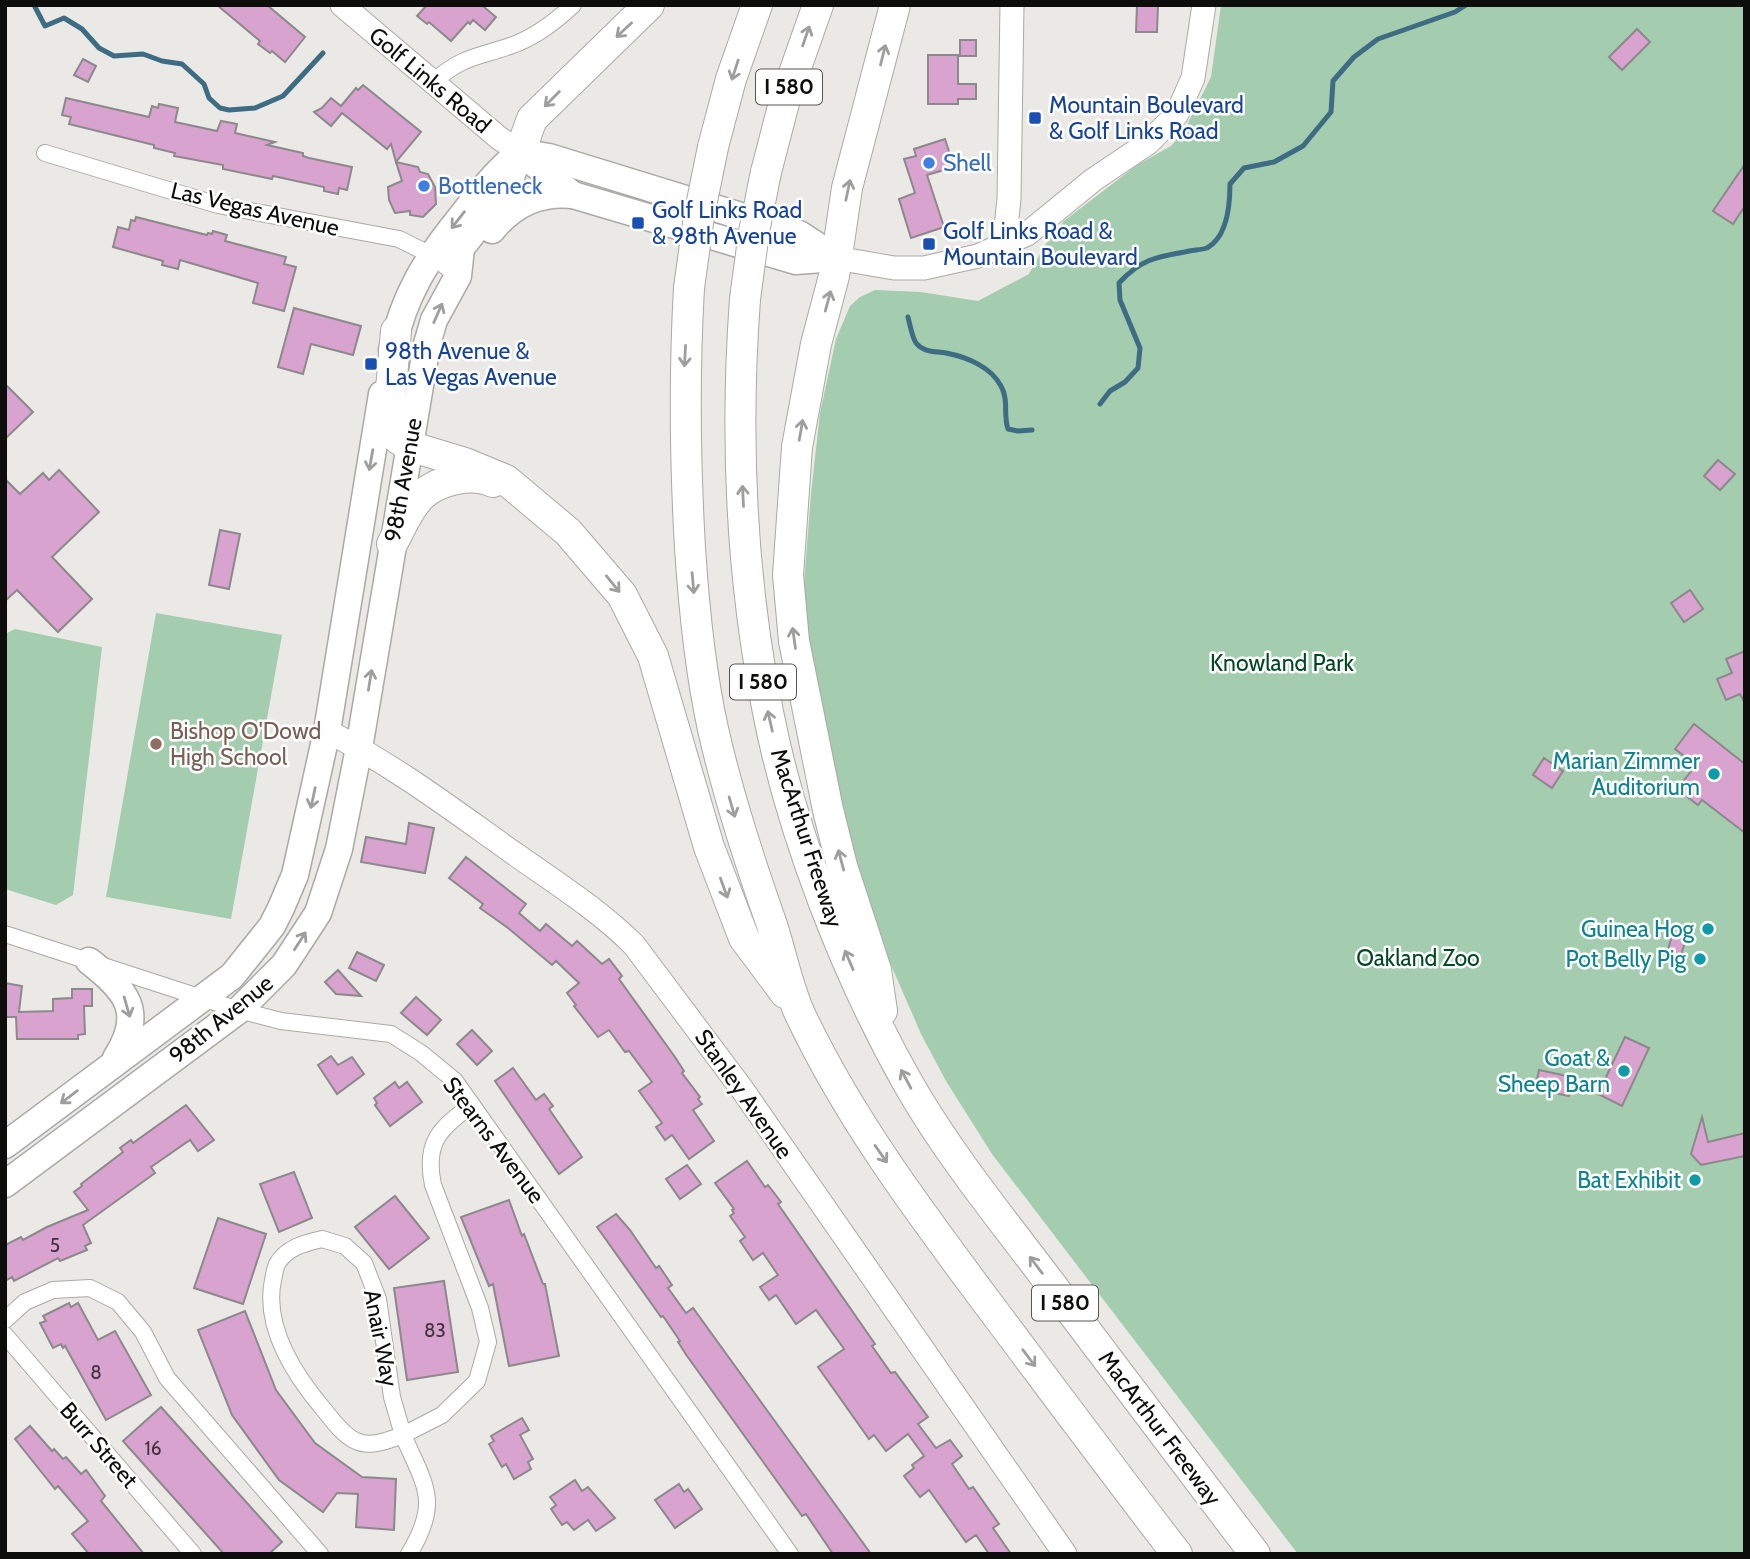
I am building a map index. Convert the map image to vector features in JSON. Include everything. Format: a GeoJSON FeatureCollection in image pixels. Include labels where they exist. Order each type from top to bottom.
{"type":"FeatureCollection","features":[{"type":"Feature","properties":{"kind":"highway"},"geometry":{"type":"LineString","coordinates":[[520,152],[532,119],[649,5]]}},
{"type":"Feature","properties":{"kind":"highway","name":"I 580"},"geometry":{"type":"LineString","coordinates":[[757,5],[713,147],[699,216],[689,288],[684,369],[684,439],[692,579],[700,656],[712,726],[728,794],[798,1010],[860,1124],[934,1231],[1177,1554]]}},
{"type":"Feature","properties":{"kind":"highway","name":"MacArthur Freeway"},"geometry":{"type":"LineString","coordinates":[[818,5],[785,99],[766,172],[745,299],[740,370],[744,502],[757,651],[783,777],[803,841],[846,956],[910,1088],[973,1182],[1255,1554]]}},
{"type":"Feature","properties":{"kind":"highway"},"geometry":{"type":"LineString","coordinates":[[887,1045],[876,970],[842,866],[828,810],[794,641],[788,575],[797,447],[816,344],[831,291],[848,188],[895,5]]}},
{"type":"Feature","properties":{"kind":"highway"},"geometry":{"type":"LineString","coordinates":[[396,331],[390,427],[397,438],[409,446],[465,463],[506,480],[568,533],[621,595],[653,656],[709,847],[744,938],[798,1010]]}},
{"type":"Feature","properties":{"kind":"highway"},"geometry":{"type":"LineString","coordinates":[[392,544],[413,505],[422,495],[440,484],[455,479],[486,480],[523,496]]}},
{"type":"Feature","properties":{"kind":"highway"},"geometry":{"type":"LineString","coordinates":[[1124,1485],[1166,1554]]}},
{"type":"Feature","properties":{"kind":"main road","name":"Golf Links Road"},"geometry":{"type":"LineString","coordinates":[[520,152],[573,195],[796,261],[836,258]]}},
{"type":"Feature","properties":{"kind":"main road","name":"Golf Links Road"},"geometry":{"type":"LineString","coordinates":[[520,152],[549,157],[799,234],[836,258]]}},
{"type":"Feature","properties":{"kind":"main road","name":"98th Avenue"},"geometry":{"type":"LineString","coordinates":[[5,1145],[232,976],[272,926],[296,875],[327,731],[381,397],[396,331],[415,282],[431,255],[494,174],[520,152]]}},
{"type":"Feature","properties":{"kind":"main road","name":"98th Avenue"},"geometry":{"type":"LineString","coordinates":[[5,1184],[239,1010],[284,965],[318,913],[339,849],[359,748],[427,344],[435,320],[458,276],[461,248],[502,197],[520,152]]}},
{"type":"Feature","properties":{"kind":"main road"},"geometry":{"type":"LineString","coordinates":[[458,276],[497,223],[517,207],[539,196],[556,193],[573,195]]}},
{"type":"Feature","properties":{"kind":"main road"},"geometry":{"type":"LineString","coordinates":[[89,961],[117,983],[130,1012],[130,1036],[112,1064]]}},
{"type":"Feature","properties":{"kind":"street","name":"Golf Links Road"},"geometry":{"type":"LineString","coordinates":[[342,5],[499,138],[520,152]]}},
{"type":"Feature","properties":{"kind":"street"},"geometry":{"type":"LineString","coordinates":[[433,82],[460,62],[511,46],[535,35],[573,5]]}},
{"type":"Feature","properties":{"kind":"street"},"geometry":{"type":"LineString","coordinates":[[1004,246],[1009,199],[1012,5]]}},
{"type":"Feature","properties":{"kind":"street","name":"Golf Links Road"},"geometry":{"type":"LineString","coordinates":[[836,258],[894,268],[924,268],[978,256],[1027,234],[1093,180],[1149,143],[1177,114],[1193,78],[1204,5]]}},
{"type":"Feature","properties":{"kind":"street","name":"Las Vegas Avenue"},"geometry":{"type":"LineString","coordinates":[[45,153],[218,205],[400,239],[431,255],[458,276]]}},
{"type":"Feature","properties":{"kind":"street","name":"Stanley Avenue"},"geometry":{"type":"LineString","coordinates":[[327,731],[411,780],[586,904],[634,945],[742,1089],[1065,1554]]}},
{"type":"Feature","properties":{"kind":"street","name":"Stearns Avenue"},"geometry":{"type":"LineString","coordinates":[[5,934],[239,1010],[281,1021],[391,1034],[421,1053],[455,1081],[790,1554]]}},
{"type":"Feature","properties":{"kind":"street","name":"Anair Way"},"geometry":{"type":"LineString","coordinates":[[409,1554],[423,1531],[429,1494],[403,1435],[392,1397],[378,1299],[364,1263],[345,1246],[322,1239],[298,1244],[276,1265],[270,1293],[275,1328],[290,1364],[334,1423],[356,1441],[378,1443],[403,1435],[442,1415],[477,1381],[488,1342],[480,1308],[433,1185],[429,1167],[438,1133],[472,1105]]}},
{"type":"Feature","properties":{"kind":"street"},"geometry":{"type":"LineString","coordinates":[[5,1320],[26,1302],[53,1290],[90,1287],[118,1302],[143,1332],[167,1378],[320,1554]]}},
{"type":"Feature","properties":{"kind":"street","name":"Burr Street"},"geometry":{"type":"LineString","coordinates":[[5,1335],[192,1554]]}},
{"type":"Feature","properties":{"kind":"green space","name":"Knowland Park"},"geometry":{"type":"Polygon","coordinates":[[[1221,5],[1745,5],[1745,1554],[1298,1554],[992,1154],[946,1081],[921,1034],[888,958],[856,869],[812,678],[803,596],[820,413],[836,339],[850,306],[860,297],[875,290],[921,292],[978,301],[1029,274],[1045,245],[1064,221],[1137,165],[1171,146],[1184,131],[1211,77],[1221,5]]]}},
{"type":"Feature","properties":{"kind":"green space"},"geometry":{"type":"Polygon","coordinates":[[[156,613],[282,635],[231,919],[106,897],[156,613]]]}},
{"type":"Feature","properties":{"kind":"green space"},"geometry":{"type":"Polygon","coordinates":[[[15,629],[102,647],[73,895],[56,905],[5,889],[5,634],[15,629]]]}},
{"type":"Feature","properties":{"kind":"building"},"geometry":{"type":"Polygon","coordinates":[[[217,5],[267,5],[305,37],[285,62],[258,44],[260,41],[217,5]]]}},
{"type":"Feature","properties":{"kind":"building"},"geometry":{"type":"Polygon","coordinates":[[[427,5],[486,5],[484,7],[496,17],[485,30],[473,20],[470,24],[468,22],[451,41],[429,22],[427,24],[417,16],[427,5]]]}},
{"type":"Feature","properties":{"kind":"building"},"geometry":{"type":"Polygon","coordinates":[[[1137,5],[1158,5],[1157,32],[1136,32],[1137,5]]]}},
{"type":"Feature","properties":{"kind":"building"},"geometry":{"type":"Polygon","coordinates":[[[1637,29],[1650,42],[1622,70],[1609,57],[1637,29]]]}},
{"type":"Feature","properties":{"kind":"building"},"geometry":{"type":"Polygon","coordinates":[[[960,40],[976,40],[976,56],[960,56],[960,40]]]}},
{"type":"Feature","properties":{"kind":"building"},"geometry":{"type":"Polygon","coordinates":[[[928,55],[958,55],[958,84],[976,84],[976,99],[958,99],[958,104],[928,104],[928,55]]]}},
{"type":"Feature","properties":{"kind":"building"},"geometry":{"type":"Polygon","coordinates":[[[83,59],[96,66],[88,82],[74,75],[83,59]]]}},
{"type":"Feature","properties":{"kind":"building"},"geometry":{"type":"Polygon","coordinates":[[[363,85],[421,132],[396,162],[391,144],[387,149],[342,113],[331,126],[314,112],[331,98],[341,106],[356,88],[358,90],[363,85]]]}},
{"type":"Feature","properties":{"kind":"building"},"geometry":{"type":"Polygon","coordinates":[[[66,98],[149,117],[152,106],[158,108],[159,104],[178,108],[175,122],[217,131],[221,121],[237,124],[235,133],[275,142],[267,145],[352,167],[347,190],[339,188],[338,194],[324,191],[324,187],[223,169],[223,165],[174,156],[175,153],[154,148],[154,145],[69,124],[71,117],[62,115],[66,98]]]}},
{"type":"Feature","properties":{"kind":"building"},"geometry":{"type":"Polygon","coordinates":[[[945,139],[954,167],[927,175],[944,227],[911,238],[899,199],[915,193],[904,159],[916,156],[914,149],[945,139]]]}},
{"type":"Feature","properties":{"kind":"building"},"geometry":{"type":"Polygon","coordinates":[[[396,162],[418,167],[420,172],[428,174],[435,187],[436,204],[423,217],[410,215],[410,211],[395,213],[389,200],[388,187],[402,181],[396,162]]]}},
{"type":"Feature","properties":{"kind":"building"},"geometry":{"type":"Polygon","coordinates":[[[1745,164],[1745,206],[1733,224],[1713,211],[1745,164]]]}},
{"type":"Feature","properties":{"kind":"building"},"geometry":{"type":"Polygon","coordinates":[[[136,217],[207,235],[213,231],[227,235],[225,241],[286,257],[284,264],[296,267],[284,311],[253,303],[258,283],[180,260],[178,269],[162,265],[163,261],[113,247],[118,227],[129,230],[131,220],[135,221],[136,217]]]}},
{"type":"Feature","properties":{"kind":"building"},"geometry":{"type":"Polygon","coordinates":[[[294,308],[361,326],[353,355],[311,344],[303,374],[278,367],[294,308]]]}},
{"type":"Feature","properties":{"kind":"building"},"geometry":{"type":"Polygon","coordinates":[[[5,384],[33,412],[5,439],[5,384]]]}},
{"type":"Feature","properties":{"kind":"building"},"geometry":{"type":"Polygon","coordinates":[[[1718,460],[1735,474],[1720,490],[1704,476],[1718,460]]]}},
{"type":"Feature","properties":{"kind":"building"},"geometry":{"type":"Polygon","coordinates":[[[59,470],[99,512],[52,557],[92,599],[58,632],[17,590],[5,601],[5,479],[20,494],[43,473],[49,480],[59,470]]]}},
{"type":"Feature","properties":{"kind":"building"},"geometry":{"type":"Polygon","coordinates":[[[220,530],[240,534],[229,589],[209,585],[220,530]]]}},
{"type":"Feature","properties":{"kind":"building"},"geometry":{"type":"Polygon","coordinates":[[[1690,590],[1703,609],[1684,622],[1671,603],[1690,590]]]}},
{"type":"Feature","properties":{"kind":"building"},"geometry":{"type":"Polygon","coordinates":[[[1745,651],[1745,703],[1740,694],[1726,700],[1717,679],[1732,673],[1726,659],[1745,651]]]}},
{"type":"Feature","properties":{"kind":"building","name":"Marian Zimmer Auditorium"},"geometry":{"type":"Polygon","coordinates":[[[1694,724],[1745,764],[1745,833],[1702,800],[1698,805],[1682,793],[1686,788],[1681,784],[1696,765],[1675,749],[1694,724]]]}},
{"type":"Feature","properties":{"kind":"building"},"geometry":{"type":"Polygon","coordinates":[[[1544,758],[1563,771],[1552,788],[1533,775],[1544,758]]]}},
{"type":"Feature","properties":{"kind":"building"},"geometry":{"type":"Polygon","coordinates":[[[409,823],[434,828],[425,873],[361,862],[366,837],[406,844],[409,823]]]}},
{"type":"Feature","properties":{"kind":"building"},"geometry":{"type":"Polygon","coordinates":[[[466,857],[526,904],[519,913],[540,931],[546,924],[572,946],[577,941],[602,964],[609,959],[622,976],[619,979],[700,1097],[698,1099],[702,1104],[693,1110],[714,1141],[689,1159],[672,1135],[665,1140],[656,1127],[662,1123],[639,1091],[652,1082],[609,1030],[598,1037],[574,1006],[576,1005],[567,993],[579,983],[556,961],[552,965],[480,908],[483,904],[449,878],[466,857]]]}},
{"type":"Feature","properties":{"kind":"building"},"geometry":{"type":"Polygon","coordinates":[[[1672,935],[1686,939],[1680,958],[1667,954],[1672,935]]]}},
{"type":"Feature","properties":{"kind":"building"},"geometry":{"type":"Polygon","coordinates":[[[357,952],[384,965],[376,981],[349,968],[357,952]]]}},
{"type":"Feature","properties":{"kind":"building"},"geometry":{"type":"Polygon","coordinates":[[[338,970],[361,996],[336,994],[325,982],[338,970]]]}},
{"type":"Feature","properties":{"kind":"building"},"geometry":{"type":"Polygon","coordinates":[[[5,983],[22,986],[19,1012],[53,1011],[53,999],[72,998],[72,989],[92,989],[92,1006],[84,1006],[85,1034],[78,1035],[78,1039],[17,1039],[16,1017],[5,1017],[5,983]]]}},
{"type":"Feature","properties":{"kind":"building"},"geometry":{"type":"Polygon","coordinates":[[[416,997],[441,1020],[427,1035],[401,1013],[416,997]]]}},
{"type":"Feature","properties":{"kind":"building"},"geometry":{"type":"Polygon","coordinates":[[[472,1030],[492,1051],[477,1065],[457,1044],[472,1030]]]}},
{"type":"Feature","properties":{"kind":"building","name":"Goat & Sheep Barn"},"geometry":{"type":"Polygon","coordinates":[[[1625,1037],[1649,1048],[1622,1106],[1598,1094],[1625,1037]]]}},
{"type":"Feature","properties":{"kind":"building"},"geometry":{"type":"Polygon","coordinates":[[[331,1056],[338,1065],[352,1057],[364,1074],[337,1094],[318,1065],[331,1056]]]}},
{"type":"Feature","properties":{"kind":"building"},"geometry":{"type":"Polygon","coordinates":[[[513,1068],[536,1100],[544,1094],[553,1106],[549,1109],[582,1157],[559,1174],[495,1081],[513,1068]]]}},
{"type":"Feature","properties":{"kind":"building"},"geometry":{"type":"Polygon","coordinates":[[[1539,1070],[1572,1077],[1569,1096],[1535,1089],[1539,1070]]]}},
{"type":"Feature","properties":{"kind":"building"},"geometry":{"type":"Polygon","coordinates":[[[395,1082],[399,1088],[407,1082],[422,1102],[390,1126],[375,1105],[377,1103],[374,1098],[395,1082]]]}},
{"type":"Feature","properties":{"kind":"building"},"geometry":{"type":"Polygon","coordinates":[[[186,1105],[214,1140],[198,1151],[190,1140],[151,1167],[155,1173],[83,1225],[91,1243],[85,1246],[87,1250],[60,1261],[58,1258],[14,1281],[12,1277],[5,1281],[5,1245],[21,1237],[23,1240],[88,1210],[74,1192],[81,1184],[123,1152],[120,1148],[131,1140],[133,1143],[186,1105]]]}},
{"type":"Feature","properties":{"kind":"building"},"geometry":{"type":"Polygon","coordinates":[[[1702,1117],[1708,1142],[1745,1133],[1745,1156],[1701,1165],[1691,1154],[1702,1117]]]}},
{"type":"Feature","properties":{"kind":"building"},"geometry":{"type":"Polygon","coordinates":[[[747,1161],[765,1187],[768,1185],[781,1202],[778,1204],[875,1344],[872,1346],[891,1373],[895,1372],[928,1417],[918,1424],[936,1448],[950,1440],[962,1456],[952,1464],[969,1489],[973,1487],[999,1524],[993,1528],[1011,1554],[989,1554],[976,1535],[966,1542],[929,1490],[920,1497],[904,1476],[914,1468],[912,1465],[924,1456],[908,1434],[886,1451],[874,1435],[869,1439],[818,1367],[844,1349],[816,1310],[796,1324],[776,1295],[769,1300],[760,1287],[778,1275],[763,1253],[753,1260],[740,1241],[745,1237],[730,1216],[734,1209],[715,1183],[747,1161]]]}},
{"type":"Feature","properties":{"kind":"building"},"geometry":{"type":"Polygon","coordinates":[[[687,1165],[701,1184],[680,1199],[666,1179],[687,1165]]]}},
{"type":"Feature","properties":{"kind":"building"},"geometry":{"type":"Polygon","coordinates":[[[294,1172],[312,1218],[279,1232],[260,1184],[294,1172]]]}},
{"type":"Feature","properties":{"kind":"building"},"geometry":{"type":"Polygon","coordinates":[[[395,1196],[429,1238],[389,1269],[355,1227],[395,1196]]]}},
{"type":"Feature","properties":{"kind":"building"},"geometry":{"type":"Polygon","coordinates":[[[509,1200],[522,1236],[524,1234],[545,1284],[559,1356],[509,1366],[493,1284],[489,1286],[461,1217],[509,1200]]]}},
{"type":"Feature","properties":{"kind":"building"},"geometry":{"type":"Polygon","coordinates":[[[616,1214],[656,1268],[659,1266],[672,1285],[668,1288],[686,1313],[693,1308],[871,1554],[833,1554],[806,1514],[802,1516],[687,1356],[663,1316],[661,1317],[597,1227],[616,1214]]]}},
{"type":"Feature","properties":{"kind":"building"},"geometry":{"type":"Polygon","coordinates":[[[218,1218],[266,1234],[243,1304],[194,1288],[218,1218]]]}},
{"type":"Feature","properties":{"kind":"building"},"geometry":{"type":"Polygon","coordinates":[[[444,1281],[458,1372],[407,1380],[394,1288],[444,1281]]]}},
{"type":"Feature","properties":{"kind":"building"},"geometry":{"type":"Polygon","coordinates":[[[69,1303],[71,1307],[78,1303],[98,1340],[115,1331],[151,1395],[106,1420],[65,1346],[63,1348],[61,1344],[53,1348],[40,1323],[46,1321],[43,1316],[69,1303]]]}},
{"type":"Feature","properties":{"kind":"building"},"geometry":{"type":"Polygon","coordinates":[[[245,1311],[276,1390],[315,1443],[362,1477],[396,1479],[394,1530],[356,1527],[358,1494],[337,1493],[323,1512],[279,1480],[232,1415],[198,1330],[245,1311]]]}},
{"type":"Feature","properties":{"kind":"building"},"geometry":{"type":"Polygon","coordinates":[[[161,1407],[282,1542],[269,1554],[224,1554],[123,1441],[161,1407]]]}},
{"type":"Feature","properties":{"kind":"building"},"geometry":{"type":"Polygon","coordinates":[[[522,1418],[529,1430],[520,1435],[533,1459],[528,1462],[531,1469],[514,1479],[506,1464],[502,1467],[489,1444],[494,1441],[491,1436],[522,1418]]]}},
{"type":"Feature","properties":{"kind":"building"},"geometry":{"type":"Polygon","coordinates":[[[30,1426],[52,1451],[54,1449],[63,1459],[66,1457],[81,1474],[86,1470],[105,1496],[101,1501],[144,1554],[89,1554],[72,1534],[88,1521],[58,1486],[55,1489],[15,1439],[30,1426]]]}},
{"type":"Feature","properties":{"kind":"building"},"geometry":{"type":"Polygon","coordinates":[[[575,1480],[582,1491],[588,1487],[615,1518],[596,1531],[588,1520],[574,1530],[567,1522],[562,1525],[551,1509],[556,1505],[550,1497],[575,1480]]]}},
{"type":"Feature","properties":{"kind":"building"},"geometry":{"type":"Polygon","coordinates":[[[679,1484],[684,1492],[688,1489],[702,1509],[675,1528],[655,1500],[679,1484]]]}},
{"type":"Feature","properties":{"kind":"waterway"},"geometry":{"type":"LineString","coordinates":[[34,5],[45,26],[64,18],[82,29],[99,48],[114,56],[143,54],[182,64],[204,84],[209,98],[220,108],[229,110],[255,108],[283,96],[323,53]]}},
{"type":"Feature","properties":{"kind":"waterway"},"geometry":{"type":"LineString","coordinates":[[1100,404],[1110,391],[1125,382],[1138,368],[1140,348],[1120,300],[1119,283],[1134,269],[1149,261],[1205,249],[1214,243],[1226,219],[1230,184],[1244,168],[1274,162],[1303,146],[1331,112],[1333,81],[1354,57],[1378,39],[1455,12],[1466,5]]}},
{"type":"Feature","properties":{"kind":"waterway"},"geometry":{"type":"LineString","coordinates":[[908,317],[913,338],[919,346],[970,360],[997,379],[1005,397],[1008,429],[1032,430]]}},
{"type":"Feature","properties":{"kind":"place","name":"Mountain Boulevard & Golf Links Road"},"geometry":{"type":"Point","coordinates":[1035,118]}},
{"type":"Feature","properties":{"kind":"place","name":"Shell"},"geometry":{"type":"Point","coordinates":[929,163]}},
{"type":"Feature","properties":{"kind":"place","name":"Bottleneck"},"geometry":{"type":"Point","coordinates":[424,186]}},
{"type":"Feature","properties":{"kind":"place","name":"Golf Links Road & 98th Avenue"},"geometry":{"type":"Point","coordinates":[638,223]}},
{"type":"Feature","properties":{"kind":"place","name":"Golf Links Road & Mountain Boulevard"},"geometry":{"type":"Point","coordinates":[929,244]}},
{"type":"Feature","properties":{"kind":"place","name":"98th Avenue & Las Vegas Avenue"},"geometry":{"type":"Point","coordinates":[371,364]}},
{"type":"Feature","properties":{"kind":"place","name":"Bishop O'Dowd High School"},"geometry":{"type":"Point","coordinates":[156,744]}},
{"type":"Feature","properties":{"kind":"place","name":"Marian Zimmer Auditorium"},"geometry":{"type":"Point","coordinates":[1714,774]}},
{"type":"Feature","properties":{"kind":"place","name":"Guinea Hog"},"geometry":{"type":"Point","coordinates":[1708,929]}},
{"type":"Feature","properties":{"kind":"place","name":"Pot Belly Pig"},"geometry":{"type":"Point","coordinates":[1700,959]}},
{"type":"Feature","properties":{"kind":"place","name":"Goat & Sheep Barn"},"geometry":{"type":"Point","coordinates":[1624,1071]}},
{"type":"Feature","properties":{"kind":"place","name":"Bat Exhibit"},"geometry":{"type":"Point","coordinates":[1695,1180]}},
{"type":"Feature","properties":{"kind":"park label","name":"Oakland Zoo"},"geometry":{"type":"Point","coordinates":[1418,958]}}]}
